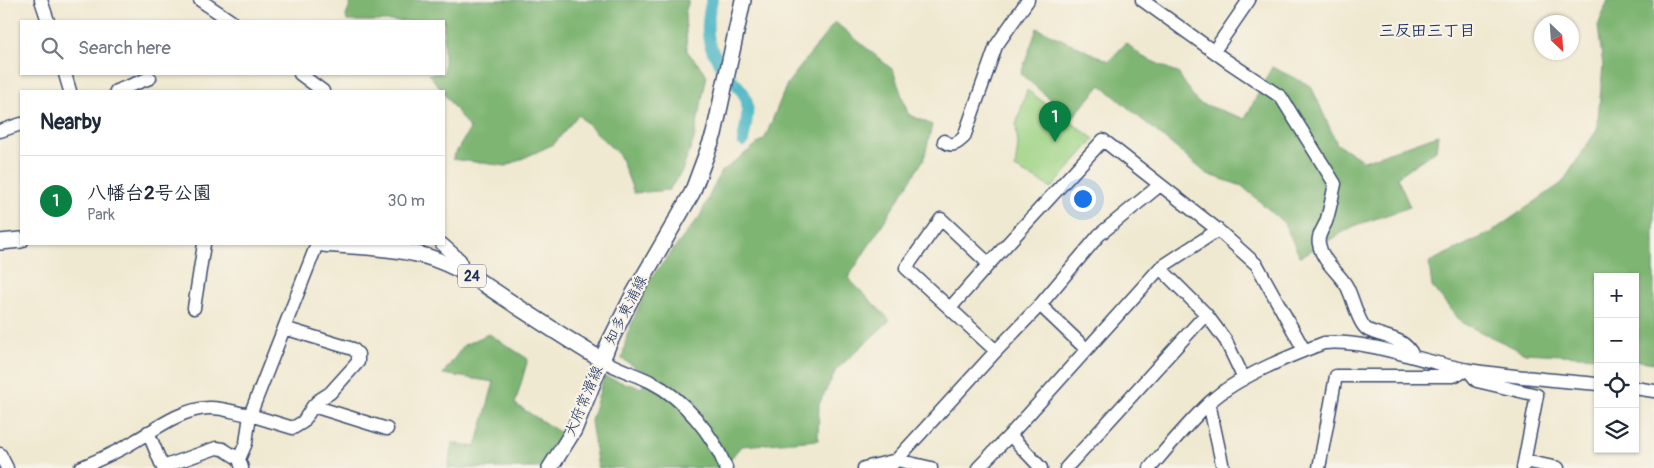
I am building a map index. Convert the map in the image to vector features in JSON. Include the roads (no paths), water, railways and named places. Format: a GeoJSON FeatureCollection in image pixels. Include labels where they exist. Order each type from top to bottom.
{"type":"FeatureCollection","features":[{"type":"Feature","properties":{"kind":"main road","name":"知多東浦線"},"geometry":{"type":"LineString","coordinates":[[335,245],[385,249],[425,256],[462,270],[568,340],[602,360],[633,295],[692,193],[714,134],[721,93],[743,0]]}},
{"type":"Feature","properties":{"kind":"main road"},"geometry":{"type":"LineString","coordinates":[[0,242],[20,240]]}},
{"type":"Feature","properties":{"kind":"main road","name":"大府常滑線"},"geometry":{"type":"LineString","coordinates":[[550,468],[574,430],[602,360]]}},
{"type":"Feature","properties":{"kind":"street"},"geometry":{"type":"LineString","coordinates":[[41,0],[48,20]]}},
{"type":"Feature","properties":{"kind":"street"},"geometry":{"type":"LineString","coordinates":[[200,0],[230,20]]}},
{"type":"Feature","properties":{"kind":"street"},"geometry":{"type":"LineString","coordinates":[[944,141],[951,145],[964,137],[996,46],[1028,0]]}},
{"type":"Feature","properties":{"kind":"street"},"geometry":{"type":"LineString","coordinates":[[1142,0],[1227,62],[1281,97],[1335,184],[1326,223],[1318,243],[1326,262],[1346,286],[1366,329],[1404,343],[1410,349],[1413,356]]}},
{"type":"Feature","properties":{"kind":"street"},"geometry":{"type":"LineString","coordinates":[[1214,51],[1249,0]]}},
{"type":"Feature","properties":{"kind":"street"},"geometry":{"type":"LineString","coordinates":[[65,75],[70,90]]}},
{"type":"Feature","properties":{"kind":"street"},"geometry":{"type":"LineString","coordinates":[[301,75],[322,90]]}},
{"type":"Feature","properties":{"kind":"street"},"geometry":{"type":"LineString","coordinates":[[119,90],[150,78]]}},
{"type":"Feature","properties":{"kind":"street"},"geometry":{"type":"LineString","coordinates":[[0,131],[20,124]]}},
{"type":"Feature","properties":{"kind":"street"},"geometry":{"type":"LineString","coordinates":[[950,308],[1103,140],[1218,230],[1257,265],[1304,350]]}},
{"type":"Feature","properties":{"kind":"street"},"geometry":{"type":"LineString","coordinates":[[893,464],[1040,305],[1099,234],[1160,185]]}},
{"type":"Feature","properties":{"kind":"street"},"geometry":{"type":"LineString","coordinates":[[990,264],[941,219],[906,268],[996,351]]}},
{"type":"Feature","properties":{"kind":"street"},"geometry":{"type":"LineString","coordinates":[[978,468],[1160,268],[1218,230]]}},
{"type":"Feature","properties":{"kind":"street"},"geometry":{"type":"LineString","coordinates":[[194,308],[204,245]]}},
{"type":"Feature","properties":{"kind":"street"},"geometry":{"type":"LineString","coordinates":[[148,432],[163,467],[216,448],[223,449],[240,463],[246,443],[250,415],[316,245]]}},
{"type":"Feature","properties":{"kind":"street"},"geometry":{"type":"LineString","coordinates":[[443,245],[460,260],[462,270]]}},
{"type":"Feature","properties":{"kind":"street"},"geometry":{"type":"LineString","coordinates":[[1160,268],[1206,314],[1226,341],[1244,379]]}},
{"type":"Feature","properties":{"kind":"street"},"geometry":{"type":"LineString","coordinates":[[1040,305],[1086,350]]}},
{"type":"Feature","properties":{"kind":"street"},"geometry":{"type":"LineString","coordinates":[[1066,468],[1206,314]]}},
{"type":"Feature","properties":{"kind":"street"},"geometry":{"type":"LineString","coordinates":[[80,468],[188,412],[206,408],[223,408],[293,428],[303,422],[313,406],[330,393],[358,362],[358,354],[353,349],[284,328]]}},
{"type":"Feature","properties":{"kind":"street"},"geometry":{"type":"LineString","coordinates":[[1150,468],[1208,403],[1225,390],[1304,350],[1324,343],[1336,342],[1413,356],[1468,370],[1594,384]]}},
{"type":"Feature","properties":{"kind":"street"},"geometry":{"type":"LineString","coordinates":[[602,360],[651,382],[670,394],[704,430],[717,449],[726,468]]}},
{"type":"Feature","properties":{"kind":"street"},"geometry":{"type":"LineString","coordinates":[[1468,370],[1476,381],[1537,395],[1524,465],[1558,468]]}},
{"type":"Feature","properties":{"kind":"street"},"geometry":{"type":"LineString","coordinates":[[1319,468],[1336,376],[1453,376],[1468,370]]}},
{"type":"Feature","properties":{"kind":"street"},"geometry":{"type":"LineString","coordinates":[[1639,388],[1654,390]]}},
{"type":"Feature","properties":{"kind":"street"},"geometry":{"type":"LineString","coordinates":[[1208,403],[1223,468]]}},
{"type":"Feature","properties":{"kind":"street"},"geometry":{"type":"LineString","coordinates":[[313,406],[387,429]]}},
{"type":"Feature","properties":{"kind":"street"},"geometry":{"type":"LineString","coordinates":[[1010,435],[1041,468]]}},
{"type":"Feature","properties":{"kind":"street"},"geometry":{"type":"LineString","coordinates":[[0,454],[7,468]]}},
{"type":"Feature","properties":{"kind":"street"},"geometry":{"type":"LineString","coordinates":[[864,468],[893,464],[931,468]]}},
{"type":"Feature","properties":{"kind":"waterway"},"geometry":{"type":"LineString","coordinates":[[712,0],[708,24],[710,44],[718,61],[742,91],[746,100],[747,117],[743,141]]}},
{"type":"Feature","properties":{"kind":"place","name":"八幡台2号公園"},"geometry":{"type":"Point","coordinates":[1055,142]}},
{"type":"Feature","properties":{"kind":"district","name":"三反田三丁目"},"geometry":{"type":"Point","coordinates":[1427,31]}}]}
